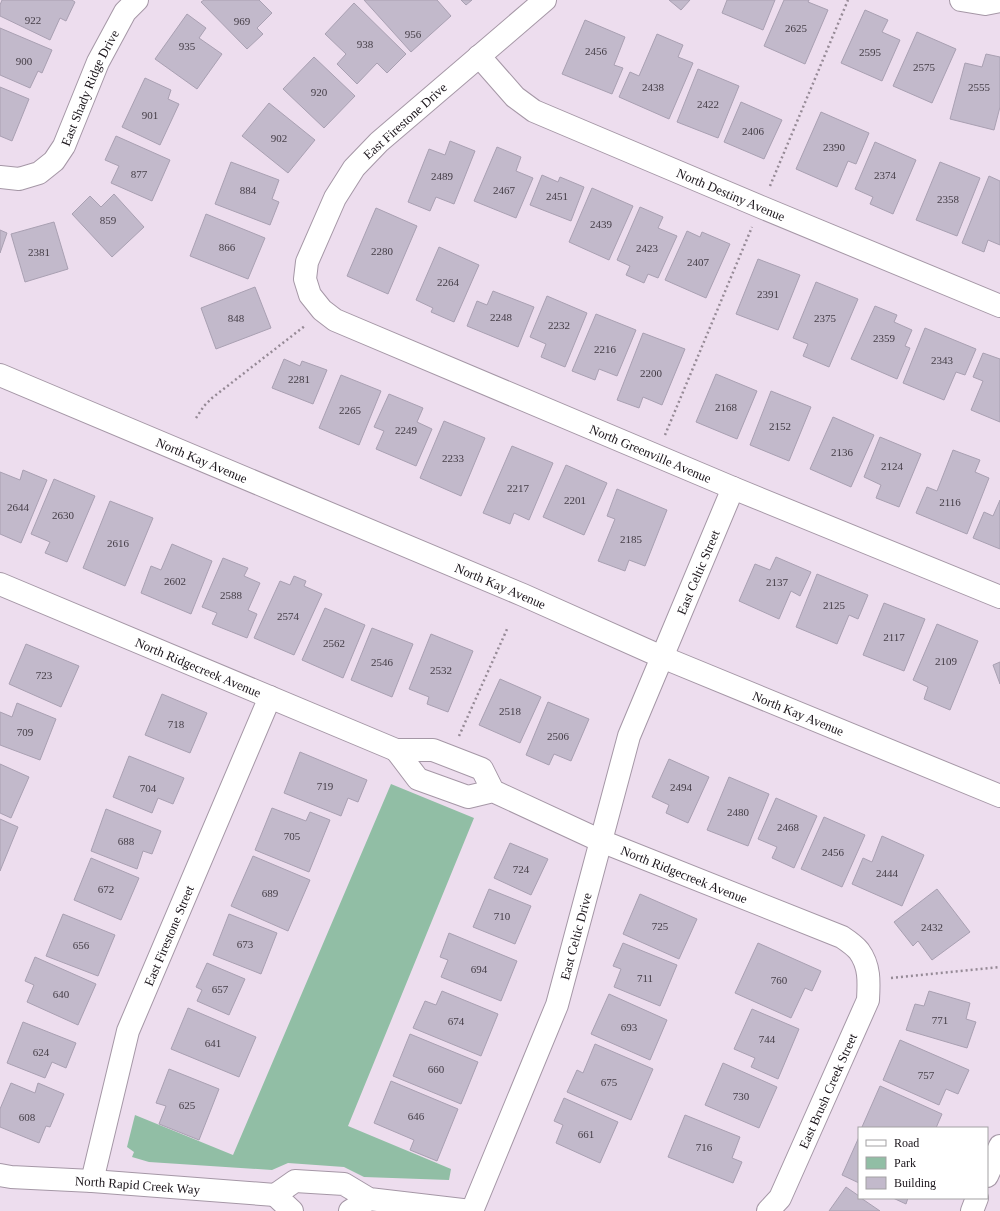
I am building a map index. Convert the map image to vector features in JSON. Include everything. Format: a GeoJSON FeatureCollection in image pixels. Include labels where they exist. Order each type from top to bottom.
{"type":"FeatureCollection","features":[{"type":"Feature","properties":{"kind":"street","name":"East Shady Ridge Drive"},"geometry":{"type":"LineString","coordinates":[[0,177],[20,179],[39,173],[54,161],[64,146],[98,62],[125,12],[137,0]]}},
{"type":"Feature","properties":{"kind":"street","name":"East Firestone Drive"},"geometry":{"type":"LineString","coordinates":[[310,295],[305,279],[307,262],[335,198],[354,168],[379,142],[545,0]]}},
{"type":"Feature","properties":{"kind":"street"},"geometry":{"type":"LineString","coordinates":[[961,0],[984,4],[1000,1]]}},
{"type":"Feature","properties":{"kind":"street","name":"North Destiny Avenue"},"geometry":{"type":"LineString","coordinates":[[479,56],[515,97],[534,111],[760,207],[1000,306]]}},
{"type":"Feature","properties":{"kind":"street","name":"North Greenville Avenue"},"geometry":{"type":"LineString","coordinates":[[310,295],[322,310],[335,320],[733,488],[1000,597]]}},
{"type":"Feature","properties":{"kind":"street","name":"North Kay Avenue"},"geometry":{"type":"LineString","coordinates":[[0,375],[523,595],[662,657],[1000,796]]}},
{"type":"Feature","properties":{"kind":"street","name":"East Celtic Street"},"geometry":{"type":"LineString","coordinates":[[662,657],[733,488]]}},
{"type":"Feature","properties":{"kind":"street","name":"North Ridgecreek Avenue"},"geometry":{"type":"LineString","coordinates":[[0,585],[396,750],[433,750],[482,769],[493,791],[601,841],[842,937],[859,950],[867,965]]}},
{"type":"Feature","properties":{"kind":"street","name":"East Celtic Drive"},"geometry":{"type":"LineString","coordinates":[[472,1211],[557,1005],[629,736],[662,657]]}},
{"type":"Feature","properties":{"kind":"street","name":"East Firestone Street"},"geometry":{"type":"LineString","coordinates":[[92,1181],[128,1031],[270,697]]}},
{"type":"Feature","properties":{"kind":"street"},"geometry":{"type":"LineString","coordinates":[[396,750],[418,779],[468,797],[493,791]]}},
{"type":"Feature","properties":{"kind":"street","name":"East Brush Creek Street"},"geometry":{"type":"LineString","coordinates":[[768,1211],[780,1198],[868,1000],[869,978],[867,965]]}},
{"type":"Feature","properties":{"kind":"street"},"geometry":{"type":"LineString","coordinates":[[988,1174],[1000,1146]]}},
{"type":"Feature","properties":{"kind":"street","name":"North Rapid Creek Way"},"geometry":{"type":"LineString","coordinates":[[0,1175],[275,1195]]}},
{"type":"Feature","properties":{"kind":"street"},"geometry":{"type":"LineString","coordinates":[[292,1211],[275,1195],[295,1181],[344,1184],[369,1199],[472,1211]]}},
{"type":"Feature","properties":{"kind":"street"},"geometry":{"type":"LineString","coordinates":[[350,1211],[369,1199]]}},
{"type":"Feature","properties":{"kind":"street"},"geometry":{"type":"LineString","coordinates":[[972,1211],[977,1199]]}},
{"type":"Feature","properties":{"kind":"path"},"geometry":{"type":"LineString","coordinates":[[769,188],[848,0]]}},
{"type":"Feature","properties":{"kind":"path"},"geometry":{"type":"LineString","coordinates":[[663,439],[754,223]]}},
{"type":"Feature","properties":{"kind":"path"},"geometry":{"type":"LineString","coordinates":[[196,418],[204,406],[212,398],[310,322]]}},
{"type":"Feature","properties":{"kind":"path"},"geometry":{"type":"LineString","coordinates":[[450,757],[508,627]]}},
{"type":"Feature","properties":{"kind":"path"},"geometry":{"type":"LineString","coordinates":[[889,978],[1000,967]]}},
{"type":"Feature","properties":{"kind":"green space"},"geometry":{"type":"Polygon","coordinates":[[[391,784],[474,818],[348,1126],[451,1169],[449,1180],[364,1177],[344,1167],[288,1163],[272,1170],[149,1162],[132,1157],[134,1152],[127,1147],[135,1115],[233,1155],[391,784]]]}},
{"type":"Feature","properties":{"kind":"building"},"geometry":{"type":"Polygon","coordinates":[[[2,0],[72,0],[75,2],[66,21],[60,18],[50,40],[0,16],[0,5],[2,0]]]}},
{"type":"Feature","properties":{"kind":"building"},"geometry":{"type":"Polygon","coordinates":[[[204,0],[259,0],[272,13],[257,28],[263,34],[247,49],[201,2],[204,0]]]}},
{"type":"Feature","properties":{"kind":"building"},"geometry":{"type":"Polygon","coordinates":[[[364,0],[437,0],[451,16],[411,52],[364,0]]]}},
{"type":"Feature","properties":{"kind":"building"},"geometry":{"type":"Polygon","coordinates":[[[461,0],[472,0],[466,5],[461,0]]]}},
{"type":"Feature","properties":{"kind":"building"},"geometry":{"type":"Polygon","coordinates":[[[669,0],[690,0],[681,10],[669,0]]]}},
{"type":"Feature","properties":{"kind":"building"},"geometry":{"type":"Polygon","coordinates":[[[727,0],[775,0],[763,30],[722,13],[727,0]]]}},
{"type":"Feature","properties":{"kind":"building"},"geometry":{"type":"Polygon","coordinates":[[[784,0],[809,0],[808,2],[828,10],[805,64],[764,46],[784,0]]]}},
{"type":"Feature","properties":{"kind":"building"},"geometry":{"type":"Polygon","coordinates":[[[354,3],[406,54],[387,73],[377,63],[357,84],[337,64],[346,54],[325,34],[354,3]]]}},
{"type":"Feature","properties":{"kind":"building"},"geometry":{"type":"Polygon","coordinates":[[[865,10],[888,20],[882,32],[900,40],[882,81],[841,63],[865,10]]]}},
{"type":"Feature","properties":{"kind":"building"},"geometry":{"type":"Polygon","coordinates":[[[187,14],[206,28],[199,38],[222,54],[197,89],[155,59],[187,14]]]}},
{"type":"Feature","properties":{"kind":"building"},"geometry":{"type":"Polygon","coordinates":[[[585,20],[625,37],[614,65],[623,68],[612,94],[562,74],[585,20]]]}},
{"type":"Feature","properties":{"kind":"building"},"geometry":{"type":"Polygon","coordinates":[[[0,28],[52,50],[42,73],[38,71],[30,88],[0,75],[0,28]]]}},
{"type":"Feature","properties":{"kind":"building"},"geometry":{"type":"Polygon","coordinates":[[[917,32],[956,49],[932,103],[893,86],[917,32]]]}},
{"type":"Feature","properties":{"kind":"building"},"geometry":{"type":"Polygon","coordinates":[[[657,34],[683,45],[678,57],[693,63],[669,119],[619,97],[630,72],[639,76],[657,34]]]}},
{"type":"Feature","properties":{"kind":"building"},"geometry":{"type":"Polygon","coordinates":[[[986,54],[1000,57],[1000,107],[994,130],[950,119],[965,63],[982,67],[986,54]]]}},
{"type":"Feature","properties":{"kind":"building"},"geometry":{"type":"Polygon","coordinates":[[[314,57],[355,96],[324,128],[283,89],[314,57]]]}},
{"type":"Feature","properties":{"kind":"building"},"geometry":{"type":"Polygon","coordinates":[[[698,69],[739,86],[718,138],[677,122],[698,69]]]}},
{"type":"Feature","properties":{"kind":"building"},"geometry":{"type":"Polygon","coordinates":[[[145,78],[171,90],[168,99],[179,104],[160,145],[122,127],[145,78]]]}},
{"type":"Feature","properties":{"kind":"building"},"geometry":{"type":"Polygon","coordinates":[[[0,87],[29,99],[12,141],[0,136],[0,87]]]}},
{"type":"Feature","properties":{"kind":"building"},"geometry":{"type":"Polygon","coordinates":[[[741,102],[782,120],[764,159],[724,142],[741,102]]]}},
{"type":"Feature","properties":{"kind":"building"},"geometry":{"type":"Polygon","coordinates":[[[269,103],[315,140],[288,173],[242,136],[269,103]]]}},
{"type":"Feature","properties":{"kind":"building"},"geometry":{"type":"Polygon","coordinates":[[[821,112],[869,133],[856,164],[848,161],[837,187],[796,169],[821,112]]]}},
{"type":"Feature","properties":{"kind":"building"},"geometry":{"type":"Polygon","coordinates":[[[116,136],[170,160],[152,201],[111,183],[119,166],[105,160],[116,136]]]}},
{"type":"Feature","properties":{"kind":"building"},"geometry":{"type":"Polygon","coordinates":[[[450,141],[475,151],[454,204],[436,197],[430,211],[408,202],[429,149],[445,155],[450,141]]]}},
{"type":"Feature","properties":{"kind":"building"},"geometry":{"type":"Polygon","coordinates":[[[875,142],[916,160],[893,214],[870,204],[873,197],[855,189],[875,142]]]}},
{"type":"Feature","properties":{"kind":"building"},"geometry":{"type":"Polygon","coordinates":[[[497,147],[521,157],[516,171],[533,178],[516,218],[474,201],[497,147]]]}},
{"type":"Feature","properties":{"kind":"building"},"geometry":{"type":"Polygon","coordinates":[[[231,162],[279,180],[272,199],[279,202],[270,225],[215,204],[231,162]]]}},
{"type":"Feature","properties":{"kind":"building"},"geometry":{"type":"Polygon","coordinates":[[[940,162],[980,178],[957,236],[916,220],[940,162]]]}},
{"type":"Feature","properties":{"kind":"building"},"geometry":{"type":"Polygon","coordinates":[[[542,175],[558,182],[560,177],[584,187],[571,221],[530,205],[542,175]]]}},
{"type":"Feature","properties":{"kind":"building"},"geometry":{"type":"Polygon","coordinates":[[[989,176],[1000,181],[1000,245],[988,240],[984,252],[962,243],[989,176]]]}},
{"type":"Feature","properties":{"kind":"building"},"geometry":{"type":"Polygon","coordinates":[[[592,188],[633,206],[609,260],[569,242],[592,188]]]}},
{"type":"Feature","properties":{"kind":"building"},"geometry":{"type":"Polygon","coordinates":[[[114,194],[144,227],[112,257],[72,214],[90,196],[101,207],[114,194]]]}},
{"type":"Feature","properties":{"kind":"building"},"geometry":{"type":"Polygon","coordinates":[[[640,207],[663,217],[658,228],[677,236],[658,278],[648,274],[644,283],[626,275],[630,266],[617,260],[640,207]]]}},
{"type":"Feature","properties":{"kind":"building"},"geometry":{"type":"Polygon","coordinates":[[[376,208],[417,226],[388,294],[347,276],[376,208]]]}},
{"type":"Feature","properties":{"kind":"building"},"geometry":{"type":"Polygon","coordinates":[[[206,214],[265,238],[248,279],[190,256],[206,214]]]}},
{"type":"Feature","properties":{"kind":"building"},"geometry":{"type":"Polygon","coordinates":[[[54,222],[68,269],[25,282],[11,234],[54,222]]]}},
{"type":"Feature","properties":{"kind":"building"},"geometry":{"type":"Polygon","coordinates":[[[0,230],[7,233],[0,253],[0,230]]]}},
{"type":"Feature","properties":{"kind":"building"},"geometry":{"type":"Polygon","coordinates":[[[687,231],[700,237],[702,232],[730,244],[706,298],[665,280],[687,231]]]}},
{"type":"Feature","properties":{"kind":"building"},"geometry":{"type":"Polygon","coordinates":[[[439,247],[479,265],[454,322],[431,312],[433,308],[416,300],[439,247]]]}},
{"type":"Feature","properties":{"kind":"building"},"geometry":{"type":"Polygon","coordinates":[[[758,259],[800,275],[778,330],[736,314],[758,259]]]}},
{"type":"Feature","properties":{"kind":"building"},"geometry":{"type":"Polygon","coordinates":[[[816,282],[858,299],[829,367],[803,356],[808,344],[793,338],[816,282]]]}},
{"type":"Feature","properties":{"kind":"building"},"geometry":{"type":"Polygon","coordinates":[[[255,287],[271,328],[216,349],[201,308],[255,287]]]}},
{"type":"Feature","properties":{"kind":"building"},"geometry":{"type":"Polygon","coordinates":[[[493,291],[534,307],[518,347],[467,326],[477,301],[487,305],[493,291]]]}},
{"type":"Feature","properties":{"kind":"building"},"geometry":{"type":"Polygon","coordinates":[[[547,296],[587,313],[565,367],[541,357],[546,344],[530,337],[547,296]]]}},
{"type":"Feature","properties":{"kind":"building"},"geometry":{"type":"Polygon","coordinates":[[[875,306],[897,315],[894,322],[912,330],[905,346],[910,348],[897,379],[851,359],[875,306]]]}},
{"type":"Feature","properties":{"kind":"building"},"geometry":{"type":"Polygon","coordinates":[[[596,314],[636,330],[617,376],[599,369],[595,380],[572,371],[596,314]]]}},
{"type":"Feature","properties":{"kind":"building"},"geometry":{"type":"Polygon","coordinates":[[[925,328],[976,349],[965,375],[956,372],[944,400],[903,383],[925,328]]]}},
{"type":"Feature","properties":{"kind":"building"},"geometry":{"type":"Polygon","coordinates":[[[643,333],[685,349],[662,405],[643,397],[639,408],[617,400],[643,333]]]}},
{"type":"Feature","properties":{"kind":"building"},"geometry":{"type":"Polygon","coordinates":[[[983,353],[1000,359],[1000,422],[971,410],[983,381],[973,377],[983,353]]]}},
{"type":"Feature","properties":{"kind":"building"},"geometry":{"type":"Polygon","coordinates":[[[284,359],[300,366],[302,361],[327,370],[313,404],[272,388],[284,359]]]}},
{"type":"Feature","properties":{"kind":"building"},"geometry":{"type":"Polygon","coordinates":[[[716,374],[757,391],[737,439],[696,422],[716,374]]]}},
{"type":"Feature","properties":{"kind":"building"},"geometry":{"type":"Polygon","coordinates":[[[341,375],[381,391],[359,445],[319,428],[341,375]]]}},
{"type":"Feature","properties":{"kind":"building"},"geometry":{"type":"Polygon","coordinates":[[[771,391],[811,407],[789,461],[750,445],[771,391]]]}},
{"type":"Feature","properties":{"kind":"building"},"geometry":{"type":"Polygon","coordinates":[[[389,394],[423,408],[417,422],[432,429],[416,466],[376,449],[384,431],[374,427],[389,394]]]}},
{"type":"Feature","properties":{"kind":"building"},"geometry":{"type":"Polygon","coordinates":[[[833,417],[874,435],[851,487],[810,469],[833,417]]]}},
{"type":"Feature","properties":{"kind":"building"},"geometry":{"type":"Polygon","coordinates":[[[444,421],[485,438],[461,496],[420,478],[444,421]]]}},
{"type":"Feature","properties":{"kind":"building"},"geometry":{"type":"Polygon","coordinates":[[[880,437],[921,454],[899,507],[876,498],[881,485],[864,477],[880,437]]]}},
{"type":"Feature","properties":{"kind":"building"},"geometry":{"type":"Polygon","coordinates":[[[512,446],[553,463],[529,520],[514,513],[510,524],[483,513],[512,446]]]}},
{"type":"Feature","properties":{"kind":"building"},"geometry":{"type":"Polygon","coordinates":[[[953,450],[980,460],[975,472],[989,478],[967,534],[916,513],[927,487],[937,491],[953,450]]]}},
{"type":"Feature","properties":{"kind":"building"},"geometry":{"type":"Polygon","coordinates":[[[566,465],[607,483],[584,535],[543,517],[566,465]]]}},
{"type":"Feature","properties":{"kind":"building"},"geometry":{"type":"Polygon","coordinates":[[[23,470],[47,480],[21,543],[0,534],[0,472],[20,480],[23,470]]]}},
{"type":"Feature","properties":{"kind":"building"},"geometry":{"type":"Polygon","coordinates":[[[54,479],[95,496],[67,562],[45,553],[50,542],[31,534],[54,479]]]}},
{"type":"Feature","properties":{"kind":"building"},"geometry":{"type":"Polygon","coordinates":[[[617,489],[667,510],[645,566],[629,560],[625,571],[598,561],[615,519],[607,516],[617,489]]]}},
{"type":"Feature","properties":{"kind":"building"},"geometry":{"type":"Polygon","coordinates":[[[1000,500],[1000,549],[973,538],[984,512],[993,516],[1000,500]]]}},
{"type":"Feature","properties":{"kind":"building"},"geometry":{"type":"Polygon","coordinates":[[[110,501],[153,518],[125,586],[83,568],[110,501]]]}},
{"type":"Feature","properties":{"kind":"building"},"geometry":{"type":"Polygon","coordinates":[[[172,544],[212,561],[191,614],[141,593],[151,566],[161,570],[172,544]]]}},
{"type":"Feature","properties":{"kind":"building"},"geometry":{"type":"Polygon","coordinates":[[[776,557],[811,572],[800,596],[791,591],[779,619],[739,601],[755,564],[770,570],[776,557]]]}},
{"type":"Feature","properties":{"kind":"building"},"geometry":{"type":"Polygon","coordinates":[[[223,558],[248,568],[244,576],[260,583],[248,610],[257,614],[247,638],[212,624],[217,613],[202,607],[223,558]]]}},
{"type":"Feature","properties":{"kind":"building"},"geometry":{"type":"Polygon","coordinates":[[[817,574],[868,595],[858,619],[849,615],[837,644],[796,627],[817,574]]]}},
{"type":"Feature","properties":{"kind":"building"},"geometry":{"type":"Polygon","coordinates":[[[294,576],[306,581],[304,586],[322,594],[294,655],[254,638],[280,581],[290,585],[294,576]]]}},
{"type":"Feature","properties":{"kind":"building"},"geometry":{"type":"Polygon","coordinates":[[[884,603],[925,619],[904,671],[863,655],[884,603]]]}},
{"type":"Feature","properties":{"kind":"building"},"geometry":{"type":"Polygon","coordinates":[[[325,608],[365,625],[343,678],[302,660],[325,608]]]}},
{"type":"Feature","properties":{"kind":"building"},"geometry":{"type":"Polygon","coordinates":[[[937,624],[978,641],[950,710],[924,699],[928,687],[913,680],[937,624]]]}},
{"type":"Feature","properties":{"kind":"building"},"geometry":{"type":"Polygon","coordinates":[[[372,628],[413,644],[392,697],[351,680],[372,628]]]}},
{"type":"Feature","properties":{"kind":"building"},"geometry":{"type":"Polygon","coordinates":[[[431,634],[473,651],[448,712],[427,704],[429,697],[409,689],[431,634]]]}},
{"type":"Feature","properties":{"kind":"building"},"geometry":{"type":"Polygon","coordinates":[[[26,644],[79,666],[61,707],[9,684],[26,644]]]}},
{"type":"Feature","properties":{"kind":"building"},"geometry":{"type":"Polygon","coordinates":[[[1000,662],[1000,684],[993,665],[1000,662]]]}},
{"type":"Feature","properties":{"kind":"building"},"geometry":{"type":"Polygon","coordinates":[[[500,679],[541,697],[520,743],[479,725],[500,679]]]}},
{"type":"Feature","properties":{"kind":"building"},"geometry":{"type":"Polygon","coordinates":[[[162,694],[207,713],[190,753],[145,735],[162,694]]]}},
{"type":"Feature","properties":{"kind":"building"},"geometry":{"type":"Polygon","coordinates":[[[548,702],[589,719],[571,761],[554,754],[549,765],[526,755],[548,702]]]}},
{"type":"Feature","properties":{"kind":"building"},"geometry":{"type":"Polygon","coordinates":[[[17,703],[56,719],[40,760],[0,745],[0,712],[12,717],[17,703]]]}},
{"type":"Feature","properties":{"kind":"building"},"geometry":{"type":"Polygon","coordinates":[[[300,752],[367,780],[358,802],[348,798],[341,816],[284,793],[300,752]]]}},
{"type":"Feature","properties":{"kind":"building"},"geometry":{"type":"Polygon","coordinates":[[[129,756],[184,778],[173,804],[158,798],[152,813],[113,797],[129,756]]]}},
{"type":"Feature","properties":{"kind":"building"},"geometry":{"type":"Polygon","coordinates":[[[669,759],[709,777],[688,823],[666,813],[669,805],[652,797],[669,759]]]}},
{"type":"Feature","properties":{"kind":"building"},"geometry":{"type":"Polygon","coordinates":[[[0,764],[29,777],[11,818],[0,813],[0,764]]]}},
{"type":"Feature","properties":{"kind":"building"},"geometry":{"type":"Polygon","coordinates":[[[729,777],[769,794],[748,846],[707,830],[729,777]]]}},
{"type":"Feature","properties":{"kind":"building"},"geometry":{"type":"Polygon","coordinates":[[[776,798],[817,816],[794,868],[772,858],[777,847],[758,839],[776,798]]]}},
{"type":"Feature","properties":{"kind":"building"},"geometry":{"type":"Polygon","coordinates":[[[272,808],[306,821],[310,812],[330,820],[309,872],[255,850],[272,808]]]}},
{"type":"Feature","properties":{"kind":"building"},"geometry":{"type":"Polygon","coordinates":[[[106,809],[161,831],[152,854],[143,851],[137,869],[91,851],[106,809]]]}},
{"type":"Feature","properties":{"kind":"building"},"geometry":{"type":"Polygon","coordinates":[[[824,817],[865,835],[842,887],[801,869],[824,817]]]}},
{"type":"Feature","properties":{"kind":"building"},"geometry":{"type":"Polygon","coordinates":[[[0,819],[18,827],[0,871],[0,819]]]}},
{"type":"Feature","properties":{"kind":"building"},"geometry":{"type":"Polygon","coordinates":[[[882,836],[924,855],[902,906],[852,884],[863,858],[872,862],[882,836]]]}},
{"type":"Feature","properties":{"kind":"building"},"geometry":{"type":"Polygon","coordinates":[[[510,843],[548,859],[531,895],[494,878],[510,843]]]}},
{"type":"Feature","properties":{"kind":"building"},"geometry":{"type":"Polygon","coordinates":[[[253,856],[310,880],[288,931],[231,906],[253,856]]]}},
{"type":"Feature","properties":{"kind":"building"},"geometry":{"type":"Polygon","coordinates":[[[91,858],[139,878],[121,920],[74,900],[91,858]]]}},
{"type":"Feature","properties":{"kind":"building"},"geometry":{"type":"Polygon","coordinates":[[[489,889],[531,906],[515,944],[473,927],[489,889]]]}},
{"type":"Feature","properties":{"kind":"building"},"geometry":{"type":"Polygon","coordinates":[[[937,889],[970,932],[932,960],[918,941],[913,946],[894,922],[937,889]]]}},
{"type":"Feature","properties":{"kind":"building"},"geometry":{"type":"Polygon","coordinates":[[[640,894],[697,919],[679,959],[623,934],[640,894]]]}},
{"type":"Feature","properties":{"kind":"building"},"geometry":{"type":"Polygon","coordinates":[[[63,914],[115,935],[98,976],[46,956],[63,914]]]}},
{"type":"Feature","properties":{"kind":"building"},"geometry":{"type":"Polygon","coordinates":[[[229,914],[277,933],[261,974],[213,955],[229,914]]]}},
{"type":"Feature","properties":{"kind":"building"},"geometry":{"type":"Polygon","coordinates":[[[449,933],[517,961],[501,1001],[441,977],[448,960],[440,957],[449,933]]]}},
{"type":"Feature","properties":{"kind":"building"},"geometry":{"type":"Polygon","coordinates":[[[623,943],[677,965],[660,1006],[614,987],[621,969],[613,966],[623,943]]]}},
{"type":"Feature","properties":{"kind":"building"},"geometry":{"type":"Polygon","coordinates":[[[758,943],[821,971],[812,991],[805,988],[791,1018],[735,993],[758,943]]]}},
{"type":"Feature","properties":{"kind":"building"},"geometry":{"type":"Polygon","coordinates":[[[35,957],[96,984],[78,1025],[27,1002],[34,985],[25,981],[35,957]]]}},
{"type":"Feature","properties":{"kind":"building"},"geometry":{"type":"Polygon","coordinates":[[[207,963],[245,979],[229,1015],[197,1001],[202,990],[196,987],[207,963]]]}},
{"type":"Feature","properties":{"kind":"building"},"geometry":{"type":"Polygon","coordinates":[[[442,991],[498,1014],[481,1056],[413,1028],[425,1001],[436,1005],[442,991]]]}},
{"type":"Feature","properties":{"kind":"building"},"geometry":{"type":"Polygon","coordinates":[[[929,991],[970,1003],[966,1019],[976,1022],[967,1048],[906,1030],[915,1004],[924,1006],[929,991]]]}},
{"type":"Feature","properties":{"kind":"building"},"geometry":{"type":"Polygon","coordinates":[[[609,994],[667,1020],[650,1060],[591,1034],[609,994]]]}},
{"type":"Feature","properties":{"kind":"building"},"geometry":{"type":"Polygon","coordinates":[[[188,1008],[256,1037],[239,1077],[171,1049],[188,1008]]]}},
{"type":"Feature","properties":{"kind":"building"},"geometry":{"type":"Polygon","coordinates":[[[752,1009],[799,1029],[778,1079],[751,1067],[755,1058],[734,1049],[752,1009]]]}},
{"type":"Feature","properties":{"kind":"building"},"geometry":{"type":"Polygon","coordinates":[[[23,1022],[76,1043],[66,1068],[52,1062],[45,1078],[7,1063],[23,1022]]]}},
{"type":"Feature","properties":{"kind":"building"},"geometry":{"type":"Polygon","coordinates":[[[410,1034],[478,1062],[461,1104],[393,1076],[410,1034]]]}},
{"type":"Feature","properties":{"kind":"building"},"geometry":{"type":"Polygon","coordinates":[[[900,1040],[969,1070],[958,1094],[946,1089],[939,1105],[883,1080],[900,1040]]]}},
{"type":"Feature","properties":{"kind":"building"},"geometry":{"type":"Polygon","coordinates":[[[595,1044],[653,1069],[631,1120],[567,1092],[577,1070],[583,1073],[595,1044]]]}},
{"type":"Feature","properties":{"kind":"building"},"geometry":{"type":"Polygon","coordinates":[[[723,1063],[777,1087],[759,1128],[705,1105],[723,1063]]]}},
{"type":"Feature","properties":{"kind":"building"},"geometry":{"type":"Polygon","coordinates":[[[169,1069],[219,1089],[199,1140],[159,1124],[166,1106],[156,1103],[169,1069]]]}},
{"type":"Feature","properties":{"kind":"building"},"geometry":{"type":"Polygon","coordinates":[[[391,1081],[458,1109],[437,1161],[410,1150],[414,1140],[374,1123],[391,1081]]]}},
{"type":"Feature","properties":{"kind":"building"},"geometry":{"type":"Polygon","coordinates":[[[11,1083],[35,1093],[38,1083],[64,1094],[50,1127],[46,1126],[39,1143],[0,1127],[0,1109],[11,1083]]]}},
{"type":"Feature","properties":{"kind":"building"},"geometry":{"type":"Polygon","coordinates":[[[880,1086],[942,1114],[936,1127],[862,1127],[880,1086]]]}},
{"type":"Feature","properties":{"kind":"building"},"geometry":{"type":"Polygon","coordinates":[[[564,1098],[618,1122],[600,1163],[556,1143],[563,1125],[554,1121],[564,1098]]]}},
{"type":"Feature","properties":{"kind":"building"},"geometry":{"type":"Polygon","coordinates":[[[685,1115],[740,1137],[732,1158],[742,1162],[733,1183],[668,1157],[685,1115]]]}},
{"type":"Feature","properties":{"kind":"building"},"geometry":{"type":"Polygon","coordinates":[[[858,1139],[858,1183],[842,1175],[858,1139]]]}},
{"type":"Feature","properties":{"kind":"building"},"geometry":{"type":"Polygon","coordinates":[[[846,1187],[858,1195],[858,1199],[862,1199],[880,1211],[829,1211],[846,1187]]]}},
{"type":"Feature","properties":{"kind":"building"},"geometry":{"type":"Polygon","coordinates":[[[895,1199],[908,1199],[906,1204],[895,1199]]]}}]}
